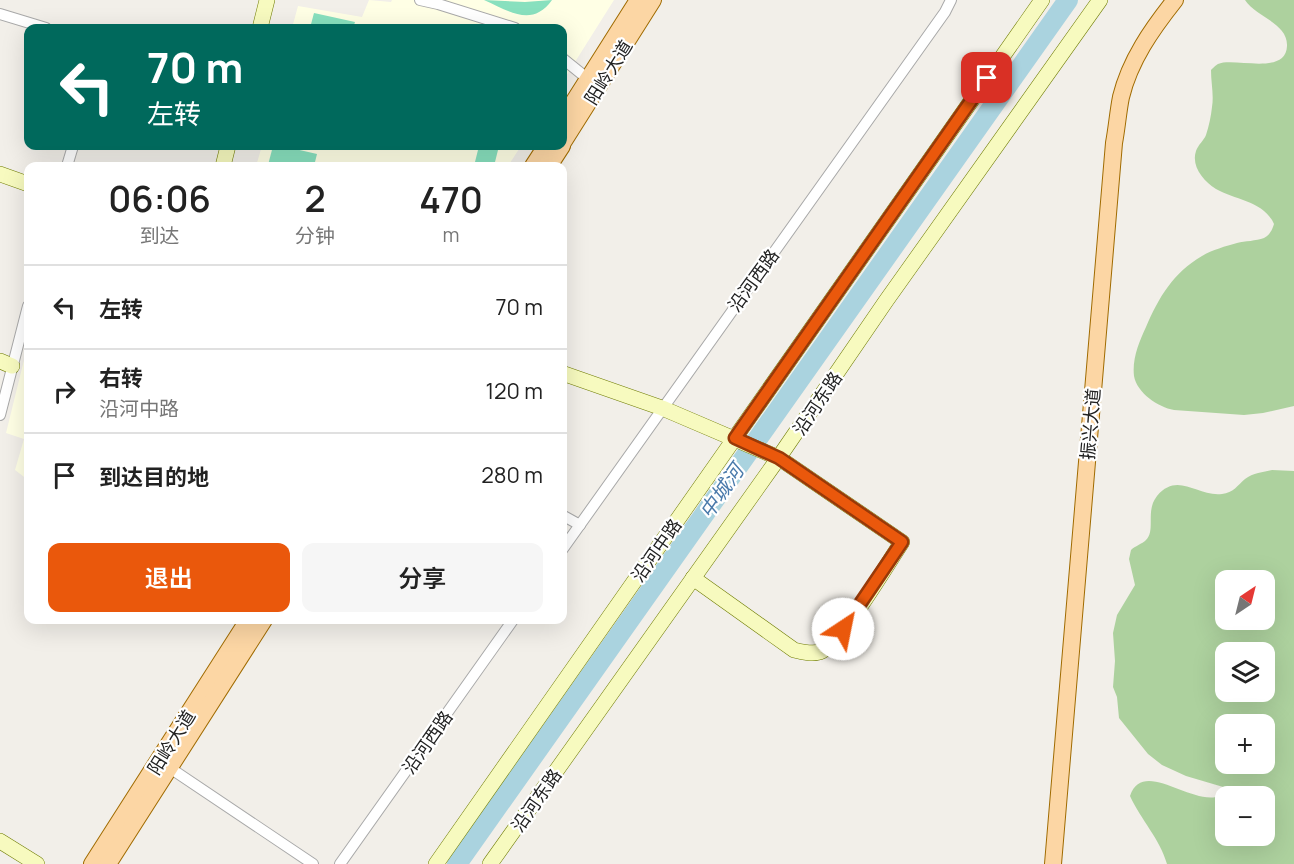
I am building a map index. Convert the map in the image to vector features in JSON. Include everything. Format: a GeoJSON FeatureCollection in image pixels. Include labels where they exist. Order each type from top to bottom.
{"type":"FeatureCollection","features":[{"type":"Feature","properties":{"kind":"main road","name":"阳岭大道"},"geometry":{"type":"LineString","coordinates":[[567,112],[638,0]]}},
{"type":"Feature","properties":{"kind":"main road","name":"阳岭大道"},"geometry":{"type":"LineString","coordinates":[[567,137],[653,0]]}},
{"type":"Feature","properties":{"kind":"main road","name":"振兴大道"},"geometry":{"type":"LineString","coordinates":[[1045,864],[1107,141],[1113,94],[1122,66],[1140,34],[1164,0]]}},
{"type":"Feature","properties":{"kind":"main road","name":"振兴大道"},"geometry":{"type":"LineString","coordinates":[[1053,864],[1114,142],[1122,97],[1130,69],[1156,23],[1175,0]]}},
{"type":"Feature","properties":{"kind":"main road","name":"阳岭大道"},"geometry":{"type":"LineString","coordinates":[[92,864],[245,624]]}},
{"type":"Feature","properties":{"kind":"main road","name":"阳岭大道"},"geometry":{"type":"LineString","coordinates":[[108,864],[261,624]]}},
{"type":"Feature","properties":{"kind":"street"},"geometry":{"type":"LineString","coordinates":[[261,24],[267,0]]}},
{"type":"Feature","properties":{"kind":"street"},"geometry":{"type":"LineString","coordinates":[[420,0],[501,24]]}},
{"type":"Feature","properties":{"kind":"street","name":"沿河西路"},"geometry":{"type":"LineString","coordinates":[[567,543],[945,12],[951,0]]}},
{"type":"Feature","properties":{"kind":"street","name":"沿河中路"},"geometry":{"type":"LineString","coordinates":[[436,864],[740,440],[1042,0]]}},
{"type":"Feature","properties":{"kind":"street","name":"沿河东路"},"geometry":{"type":"LineString","coordinates":[[490,864],[693,578],[773,455],[893,292],[1100,0]]}},
{"type":"Feature","properties":{"kind":"street"},"geometry":{"type":"LineString","coordinates":[[0,14],[33,24]]}},
{"type":"Feature","properties":{"kind":"street"},"geometry":{"type":"LineString","coordinates":[[567,62],[588,79]]}},
{"type":"Feature","properties":{"kind":"street"},"geometry":{"type":"LineString","coordinates":[[0,174],[24,183]]}},
{"type":"Feature","properties":{"kind":"street"},"geometry":{"type":"LineString","coordinates":[[0,415],[6,363],[24,316]]}},
{"type":"Feature","properties":{"kind":"street"},"geometry":{"type":"LineString","coordinates":[[567,376],[662,408],[773,455],[902,542],[843,629],[821,651],[807,653],[794,650],[693,578]]}},
{"type":"Feature","properties":{"kind":"street"},"geometry":{"type":"LineString","coordinates":[[567,518],[580,525]]}},
{"type":"Feature","properties":{"kind":"street","name":"沿河西路"},"geometry":{"type":"LineString","coordinates":[[340,864],[510,624]]}},
{"type":"Feature","properties":{"kind":"street"},"geometry":{"type":"LineString","coordinates":[[170,768],[314,864]]}},
{"type":"Feature","properties":{"kind":"street"},"geometry":{"type":"LineString","coordinates":[[0,841],[37,864]]}},
{"type":"Feature","properties":{"kind":"shaded area"},"geometry":{"type":"Polygon","coordinates":[[[369,0],[391,2],[392,0],[614,0],[567,75],[567,24],[293,24],[298,6],[362,17],[369,0]]]}},
{"type":"Feature","properties":{"kind":"shaded area"},"geometry":{"type":"Polygon","coordinates":[[[261,150],[518,150],[511,162],[257,162],[261,150]]]}},
{"type":"Feature","properties":{"kind":"shaded area"},"geometry":{"type":"Polygon","coordinates":[[[24,360],[24,439],[6,433],[24,360]]]}},
{"type":"Feature","properties":{"kind":"shaded area"},"geometry":{"type":"Polygon","coordinates":[[[24,439],[24,477],[15,470],[24,439]]]}},
{"type":"Feature","properties":{"kind":"green space"},"geometry":{"type":"Polygon","coordinates":[[[484,0],[525,2],[552,0],[536,13],[520,15],[484,0]]]}},
{"type":"Feature","properties":{"kind":"green space"},"geometry":{"type":"Polygon","coordinates":[[[1245,0],[1294,0],[1294,406],[1244,415],[1174,410],[1161,406],[1149,398],[1139,388],[1134,376],[1137,351],[1156,306],[1175,278],[1192,263],[1219,248],[1264,238],[1274,224],[1263,210],[1211,186],[1199,173],[1195,162],[1196,151],[1206,135],[1211,114],[1213,98],[1211,70],[1218,64],[1226,62],[1269,63],[1284,55],[1287,46],[1286,38],[1277,26],[1245,0]]]}},
{"type":"Feature","properties":{"kind":"green space"},"geometry":{"type":"Polygon","coordinates":[[[314,13],[355,22],[354,24],[311,24],[314,13]]]}},
{"type":"Feature","properties":{"kind":"green space"},"geometry":{"type":"Polygon","coordinates":[[[272,150],[300,150],[317,154],[315,162],[269,162],[272,150]]]}},
{"type":"Feature","properties":{"kind":"green space"},"geometry":{"type":"Polygon","coordinates":[[[478,150],[498,150],[495,162],[475,162],[478,150]]]}},
{"type":"Feature","properties":{"kind":"green space"},"geometry":{"type":"Polygon","coordinates":[[[1272,470],[1294,471],[1294,864],[1167,864],[1160,846],[1130,796],[1137,785],[1148,781],[1161,783],[1190,794],[1215,796],[1215,846],[1275,846],[1275,786],[1220,786],[1186,776],[1162,765],[1148,754],[1119,718],[1117,697],[1113,687],[1115,661],[1113,633],[1117,615],[1135,585],[1129,559],[1131,550],[1149,536],[1153,502],[1165,489],[1180,485],[1213,494],[1222,494],[1258,473],[1272,470]]]}},
{"type":"Feature","properties":{"kind":"waterway","name":"中城河"},"geometry":{"type":"LineString","coordinates":[[457,864],[1068,0]]}},
{"type":"Feature","properties":{"kind":"route"},"geometry":{"type":"LineString","coordinates":[[843,629],[902,542],[779,458],[735,438],[987,78]]}}]}
